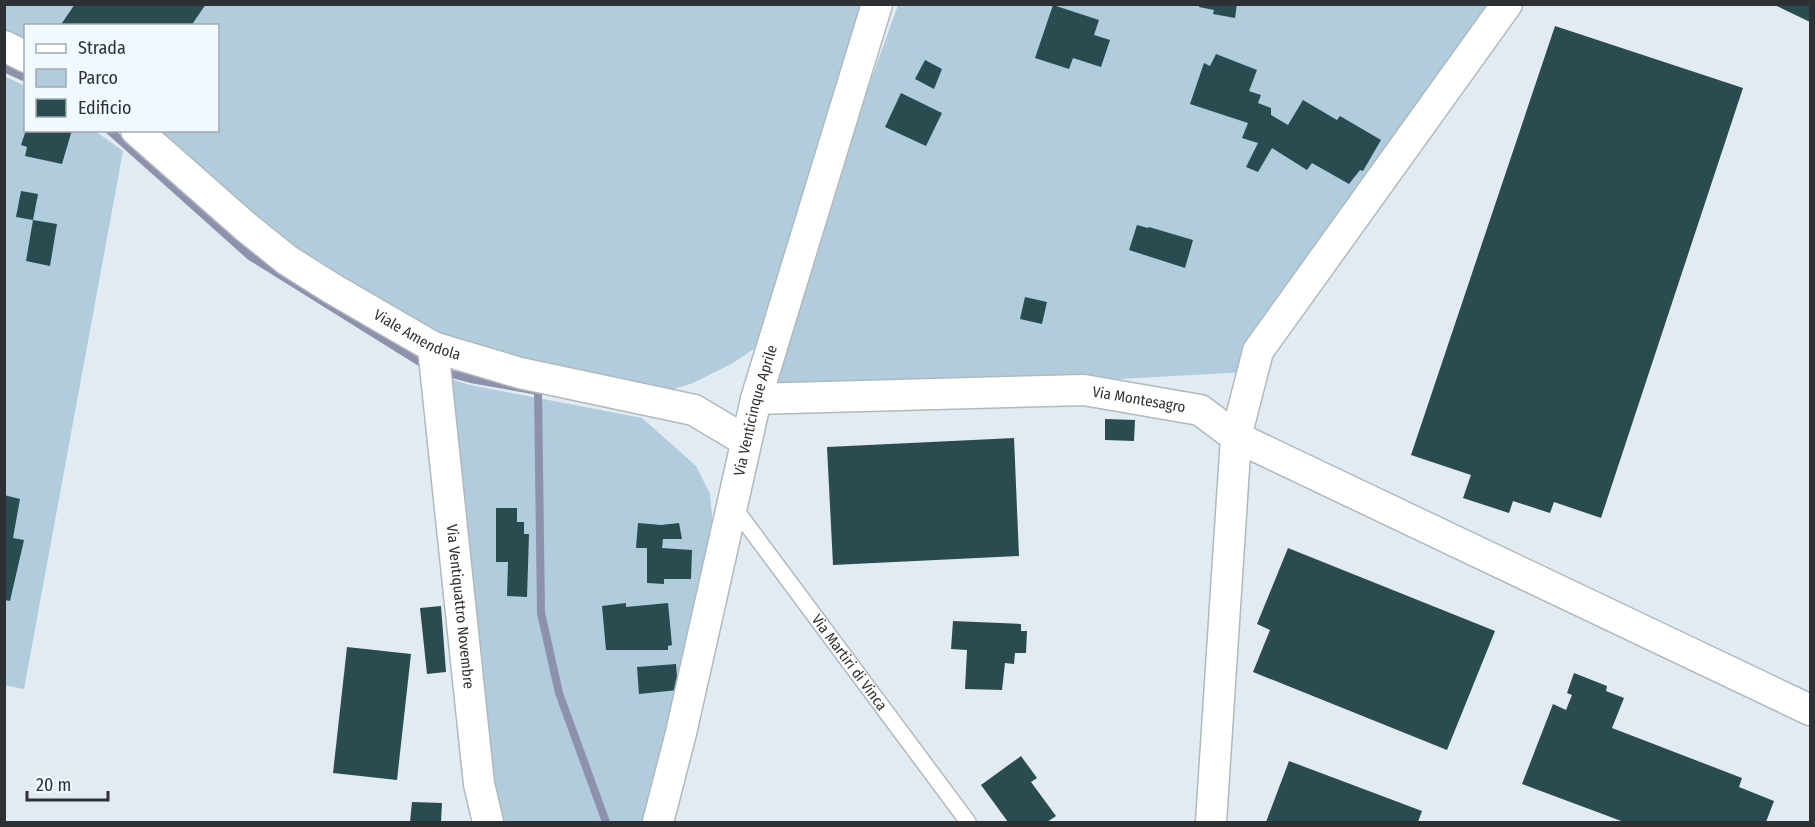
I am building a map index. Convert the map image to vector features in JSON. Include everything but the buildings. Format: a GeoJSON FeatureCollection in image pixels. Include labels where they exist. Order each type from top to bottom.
{"type":"FeatureCollection","features":[{"type":"Feature","properties":{"kind":"street","name":"Via Venticinque Aprile"},"geometry":{"type":"LineString","coordinates":[[658,822],[681,733],[756,399],[877,4]]}},
{"type":"Feature","properties":{"kind":"street"},"geometry":{"type":"LineString","coordinates":[[1211,822],[1236,437],[1258,351],[1507,4]]}},
{"type":"Feature","properties":{"kind":"street"},"geometry":{"type":"LineString","coordinates":[[4,46],[24,56]]}},
{"type":"Feature","properties":{"kind":"street","name":"Viale Amendola"},"geometry":{"type":"LineString","coordinates":[[138,132],[287,260],[434,354],[693,410],[746,441]]}},
{"type":"Feature","properties":{"kind":"street","name":"Via Ventiquattro Novembre"},"geometry":{"type":"LineString","coordinates":[[434,354],[479,784],[489,822]]}},
{"type":"Feature","properties":{"kind":"street","name":"Via Montesagro"},"geometry":{"type":"LineString","coordinates":[[756,399],[1084,390],[1200,410],[1236,437],[1810,710]]}},
{"type":"Feature","properties":{"kind":"lane","name":"Via Martiri di Vinca"},"geometry":{"type":"LineString","coordinates":[[731,503],[968,822]]}},
{"type":"Feature","properties":{"kind":"green space"},"geometry":{"type":"Polygon","coordinates":[[[4,5],[873,5],[772,337],[733,363],[693,383],[651,396],[435,344],[335,285],[143,132],[219,132],[219,24],[24,24],[24,52],[5,42],[4,5]]]}},
{"type":"Feature","properties":{"kind":"green space"},"geometry":{"type":"Polygon","coordinates":[[[898,5],[1511,5],[1264,371],[756,399],[898,5]]]}},
{"type":"Feature","properties":{"kind":"green space"},"geometry":{"type":"Polygon","coordinates":[[[4,76],[24,86],[24,132],[96,132],[123,151],[24,689],[4,685],[4,76]]]}},
{"type":"Feature","properties":{"kind":"green space"},"geometry":{"type":"Polygon","coordinates":[[[444,377],[470,385],[642,418],[696,466],[710,494],[713,525],[648,822],[496,822],[444,377]]]}},
{"type":"Feature","properties":{"kind":"waterway"},"geometry":{"type":"LineString","coordinates":[[4,68],[24,77]]}},
{"type":"Feature","properties":{"kind":"waterway"},"geometry":{"type":"LineString","coordinates":[[111,132],[250,256],[428,367]]}},
{"type":"Feature","properties":{"kind":"waterway"},"geometry":{"type":"LineString","coordinates":[[440,371],[538,391],[541,613],[559,693],[606,822]]}}]}
